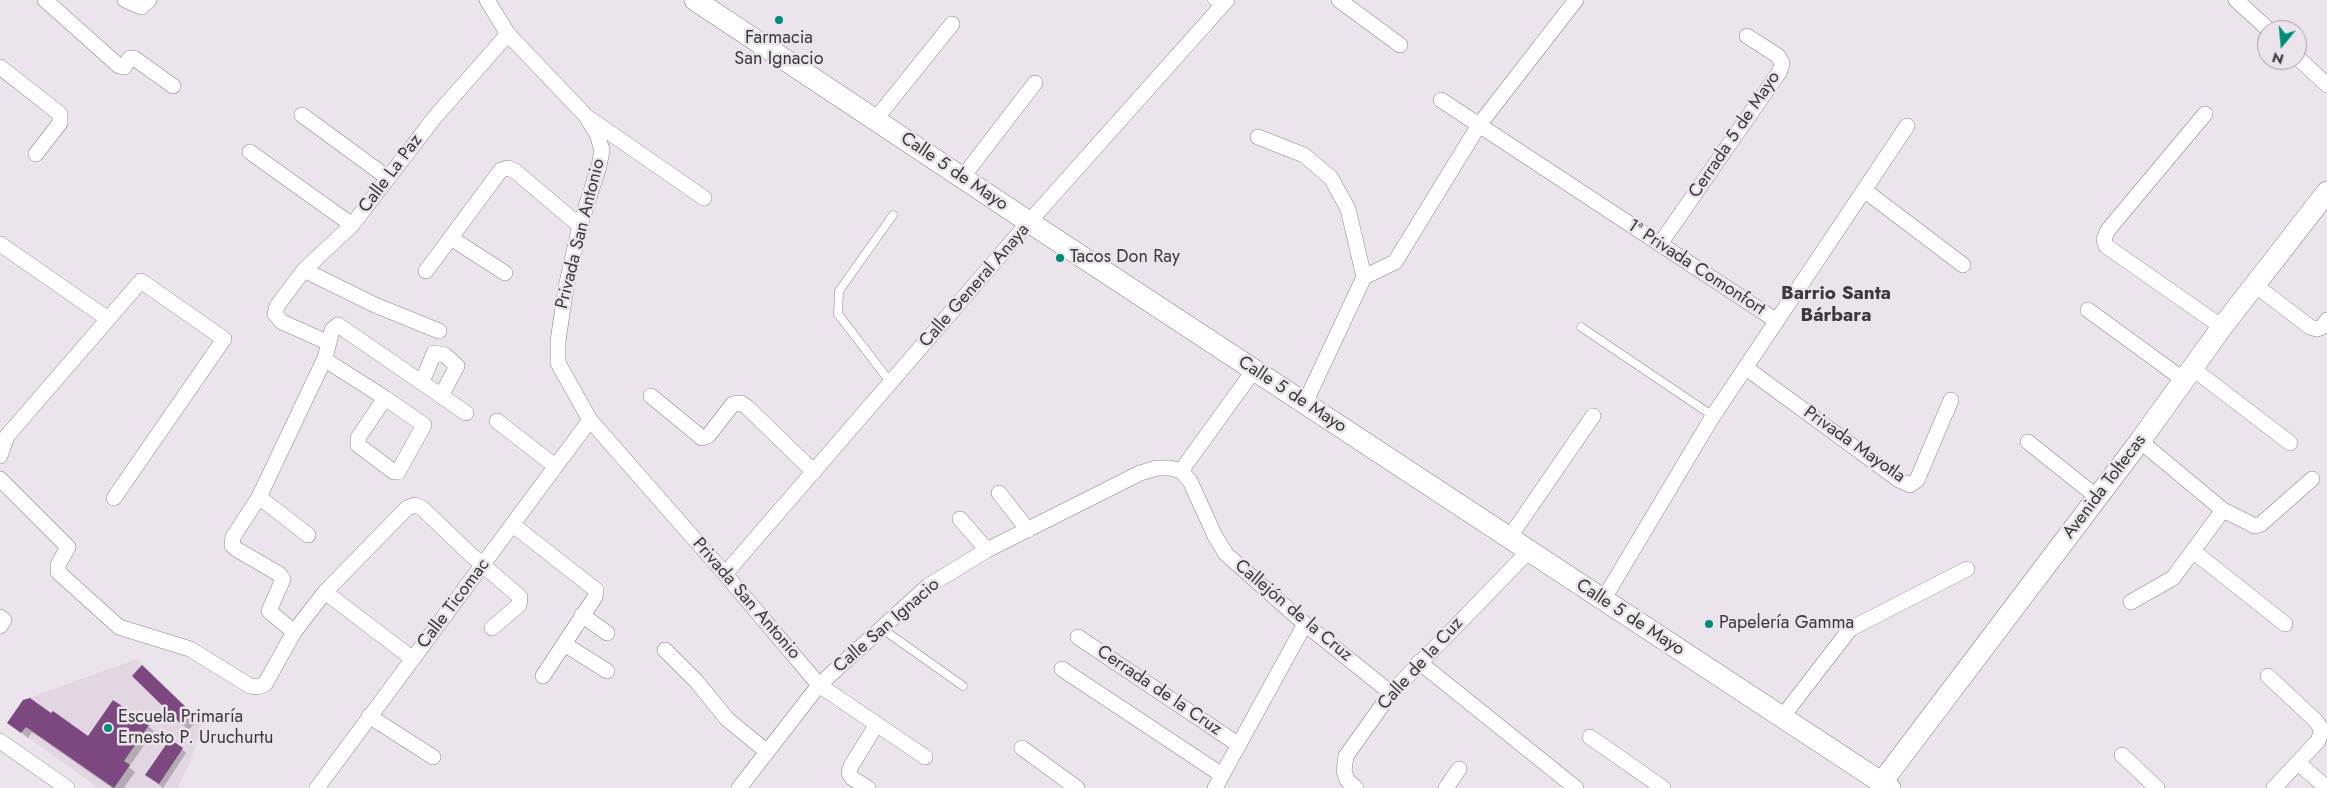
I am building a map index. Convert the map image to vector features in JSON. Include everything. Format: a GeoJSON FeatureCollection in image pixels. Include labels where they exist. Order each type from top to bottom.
{"type":"FeatureCollection","features":[{"type":"Feature","properties":{"kind":"street"},"geometry":{"type":"LineString","coordinates":[[45,0],[119,66],[124,67],[130,58],[134,58],[173,86]]}},
{"type":"Feature","properties":{"kind":"street"},"geometry":{"type":"LineString","coordinates":[[125,0],[142,7],[149,0]]}},
{"type":"Feature","properties":{"kind":"street","name":"Privada San Antonio"},"geometry":{"type":"LineString","coordinates":[[487,0],[508,34],[586,116],[597,134],[602,150],[599,166],[580,226],[566,287],[558,341],[558,364],[590,420],[819,685],[925,757]]}},
{"type":"Feature","properties":{"kind":"street","name":"Calle 5 de Mayo"},"geometry":{"type":"LineString","coordinates":[[695,0],[1528,552],[1783,716],[1886,785]]}},
{"type":"Feature","properties":{"kind":"street"},"geometry":{"type":"LineString","coordinates":[[1338,0],[1400,45]]}},
{"type":"Feature","properties":{"kind":"street"},"geometry":{"type":"LineString","coordinates":[[1364,276],[1395,262],[1479,125],[1576,0]]}},
{"type":"Feature","properties":{"kind":"street"},"geometry":{"type":"LineString","coordinates":[[2236,0],[2258,20]]}},
{"type":"Feature","properties":{"kind":"street","name":"Calle General Anaya"},"geometry":{"type":"LineString","coordinates":[[725,574],[1220,2]]}},
{"type":"Feature","properties":{"kind":"street"},"geometry":{"type":"LineString","coordinates":[[875,120],[952,24]]}},
{"type":"Feature","properties":{"kind":"street","name":"Calle La Paz"},"geometry":{"type":"LineString","coordinates":[[327,351],[282,322],[275,314],[277,306],[304,270],[352,225],[435,117],[508,34]]}},
{"type":"Feature","properties":{"kind":"street","name":"Cerrada 5 de Mayo"},"geometry":{"type":"LineString","coordinates":[[1660,244],[1780,71],[1782,63],[1778,56],[1747,36]]}},
{"type":"Feature","properties":{"kind":"street"},"geometry":{"type":"LineString","coordinates":[[2307,66],[2327,85]]}},
{"type":"Feature","properties":{"kind":"street"},"geometry":{"type":"LineString","coordinates":[[0,67],[60,114],[60,123],[36,154]]}},
{"type":"Feature","properties":{"kind":"street"},"geometry":{"type":"LineString","coordinates":[[962,178],[1035,83]]}},
{"type":"Feature","properties":{"kind":"street","name":"1ª Privada Comonfort"},"geometry":{"type":"LineString","coordinates":[[1441,100],[1777,321],[1713,416],[1603,600]]}},
{"type":"Feature","properties":{"kind":"street"},"geometry":{"type":"LineString","coordinates":[[2205,114],[2108,230],[2104,239],[2106,246],[2222,327]]}},
{"type":"Feature","properties":{"kind":"street"},"geometry":{"type":"LineString","coordinates":[[302,115],[388,178]]}},
{"type":"Feature","properties":{"kind":"street"},"geometry":{"type":"LineString","coordinates":[[586,116],[704,198]]}},
{"type":"Feature","properties":{"kind":"street"},"geometry":{"type":"LineString","coordinates":[[1777,321],[1907,126]]}},
{"type":"Feature","properties":{"kind":"street"},"geometry":{"type":"LineString","coordinates":[[1258,137],[1304,155],[1331,178],[1348,210],[1364,276],[1305,403]]}},
{"type":"Feature","properties":{"kind":"street"},"geometry":{"type":"LineString","coordinates":[[250,152],[352,225]]}},
{"type":"Feature","properties":{"kind":"street"},"geometry":{"type":"LineString","coordinates":[[426,271],[501,170],[508,168],[515,171],[580,226]]}},
{"type":"Feature","properties":{"kind":"street"},"geometry":{"type":"LineString","coordinates":[[1864,190],[1963,266]]}},
{"type":"Feature","properties":{"kind":"street","name":"Avenida Toltecas"},"geometry":{"type":"LineString","coordinates":[[1886,785],[2222,327],[2327,192]]}},
{"type":"Feature","properties":{"kind":"street"},"geometry":{"type":"LineString","coordinates":[[451,238],[505,273]]}},
{"type":"Feature","properties":{"kind":"street"},"geometry":{"type":"LineString","coordinates":[[0,244],[108,319]]}},
{"type":"Feature","properties":{"kind":"street"},"geometry":{"type":"LineString","coordinates":[[304,270],[375,305],[439,331]]}},
{"type":"Feature","properties":{"kind":"street"},"geometry":{"type":"LineString","coordinates":[[0,456],[3,434],[141,280],[224,339],[114,498]]}},
{"type":"Feature","properties":{"kind":"street"},"geometry":{"type":"LineString","coordinates":[[2255,286],[2310,327],[2317,329],[2322,327],[2327,320]]}},
{"type":"Feature","properties":{"kind":"street"},"geometry":{"type":"LineString","coordinates":[[2088,310],[2188,374],[2290,444]]}},
{"type":"Feature","properties":{"kind":"street"},"geometry":{"type":"LineString","coordinates":[[294,632],[269,611],[283,579],[279,574],[232,545],[233,538],[259,497],[327,351],[332,330],[338,326],[466,413]]}},
{"type":"Feature","properties":{"kind":"street"},"geometry":{"type":"LineString","coordinates":[[327,351],[327,362],[385,398],[424,425],[400,470],[394,472],[358,445],[358,438],[385,398]]}},
{"type":"Feature","properties":{"kind":"street"},"geometry":{"type":"LineString","coordinates":[[422,382],[434,353],[445,356],[457,366],[441,396]]}},
{"type":"Feature","properties":{"kind":"street","name":"Privada Mayotla"},"geometry":{"type":"LineString","coordinates":[[1746,368],[1898,480],[1910,485],[1917,480],[1951,400]]}},
{"type":"Feature","properties":{"kind":"street"},"geometry":{"type":"LineString","coordinates":[[1181,471],[1254,370]]}},
{"type":"Feature","properties":{"kind":"street"},"geometry":{"type":"LineString","coordinates":[[651,396],[702,438],[708,436],[733,404],[741,403],[814,472]]}},
{"type":"Feature","properties":{"kind":"street"},"geometry":{"type":"LineString","coordinates":[[1508,538],[1593,416]]}},
{"type":"Feature","properties":{"kind":"street","name":"Calle Ticomac"},"geometry":{"type":"LineString","coordinates":[[317,788],[590,420]]}},
{"type":"Feature","properties":{"kind":"street"},"geometry":{"type":"LineString","coordinates":[[497,421],[555,466]]}},
{"type":"Feature","properties":{"kind":"street"},"geometry":{"type":"LineString","coordinates":[[2140,440],[2223,510],[2255,526],[2261,524],[2312,479]]}},
{"type":"Feature","properties":{"kind":"street"},"geometry":{"type":"LineString","coordinates":[[2028,442],[2097,497]]}},
{"type":"Feature","properties":{"kind":"street","name":"Calle San Ignacio"},"geometry":{"type":"LineString","coordinates":[[739,788],[819,685],[928,586],[986,550],[1140,472],[1157,468],[1170,468],[1181,471]]}},
{"type":"Feature","properties":{"kind":"street","name":"Callejón de la Cruz"},"geometry":{"type":"LineString","coordinates":[[1181,471],[1190,481],[1215,536],[1226,554],[1305,624],[1391,693]]}},
{"type":"Feature","properties":{"kind":"street"},"geometry":{"type":"LineString","coordinates":[[0,479],[68,547],[58,565],[58,572],[118,627],[190,649],[250,686],[258,687],[265,684],[294,632],[325,592],[406,508],[415,505],[422,508],[520,597],[519,605],[492,628]]}},
{"type":"Feature","properties":{"kind":"street"},"geometry":{"type":"LineString","coordinates":[[999,493],[1028,530]]}},
{"type":"Feature","properties":{"kind":"street"},"geometry":{"type":"LineString","coordinates":[[259,497],[308,535]]}},
{"type":"Feature","properties":{"kind":"street"},"geometry":{"type":"LineString","coordinates":[[2131,602],[2172,578],[2223,510]]}},
{"type":"Feature","properties":{"kind":"street"},"geometry":{"type":"LineString","coordinates":[[960,519],[986,550]]}},
{"type":"Feature","properties":{"kind":"street"},"geometry":{"type":"LineString","coordinates":[[513,525],[596,590],[595,597],[543,676]]}},
{"type":"Feature","properties":{"kind":"street"},"geometry":{"type":"LineString","coordinates":[[2193,551],[2285,624]]}},
{"type":"Feature","properties":{"kind":"street","name":"Calle de la Cuz"},"geometry":{"type":"LineString","coordinates":[[1356,788],[1347,780],[1344,771],[1346,756],[1391,693],[1528,552]]}},
{"type":"Feature","properties":{"kind":"street"},"geometry":{"type":"LineString","coordinates":[[1783,716],[1850,628],[1967,568]]}},
{"type":"Feature","properties":{"kind":"street"},"geometry":{"type":"LineString","coordinates":[[325,592],[413,659]]}},
{"type":"Feature","properties":{"kind":"street"},"geometry":{"type":"LineString","coordinates":[[582,615],[607,633]]}},
{"type":"Feature","properties":{"kind":"street"},"geometry":{"type":"LineString","coordinates":[[0,617],[4,620],[0,626]]}},
{"type":"Feature","properties":{"kind":"street","name":"Cerrada de la Cruz"},"geometry":{"type":"LineString","coordinates":[[1219,782],[1305,624]]}},
{"type":"Feature","properties":{"kind":"street","name":"Cerrada de la Cruz"},"geometry":{"type":"LineString","coordinates":[[1078,637],[1239,745]]}},
{"type":"Feature","properties":{"kind":"street"},"geometry":{"type":"LineString","coordinates":[[564,644],[607,671]]}},
{"type":"Feature","properties":{"kind":"street"},"geometry":{"type":"LineString","coordinates":[[665,650],[698,682],[727,719],[766,751]]}},
{"type":"Feature","properties":{"kind":"street"},"geometry":{"type":"LineString","coordinates":[[1420,662],[1576,788]]}},
{"type":"Feature","properties":{"kind":"street"},"geometry":{"type":"LineString","coordinates":[[1062,669],[1219,782]]}},
{"type":"Feature","properties":{"kind":"street"},"geometry":{"type":"LineString","coordinates":[[2268,676],[2316,721],[2322,730],[2318,741],[2274,788]]}},
{"type":"Feature","properties":{"kind":"street"},"geometry":{"type":"LineString","coordinates":[[369,716],[432,757]]}},
{"type":"Feature","properties":{"kind":"street"},"geometry":{"type":"LineString","coordinates":[[868,788],[852,778],[849,772],[877,724]]}},
{"type":"Feature","properties":{"kind":"street"},"geometry":{"type":"LineString","coordinates":[[1590,737],[1663,788]]}},
{"type":"Feature","properties":{"kind":"street"},"geometry":{"type":"LineString","coordinates":[[0,741],[67,788]]}},
{"type":"Feature","properties":{"kind":"street"},"geometry":{"type":"LineString","coordinates":[[1022,748],[1077,788]]}},
{"type":"Feature","properties":{"kind":"street"},"geometry":{"type":"LineString","coordinates":[[2122,755],[2157,788]]}},
{"type":"Feature","properties":{"kind":"street"},"geometry":{"type":"LineString","coordinates":[[2298,763],[2327,788]]}},
{"type":"Feature","properties":{"kind":"street"},"geometry":{"type":"LineString","coordinates":[[1446,788],[1459,769]]}},
{"type":"Feature","properties":{"kind":"lane"},"geometry":{"type":"LineString","coordinates":[[891,383],[838,314],[839,292],[893,215]]}},
{"type":"Feature","properties":{"kind":"lane"},"geometry":{"type":"LineString","coordinates":[[1581,327],[1713,416]]}},
{"type":"Feature","properties":{"kind":"lane"},"geometry":{"type":"LineString","coordinates":[[881,627],[963,686]]}},
{"type":"Feature","properties":{"kind":"shaded area","name":"Escuela Primaría Ernesto P. Uruchurtu"},"geometry":{"type":"Polygon","coordinates":[[[137,659],[202,723],[190,762],[178,788],[99,788],[7,723],[23,700],[137,659]]]}},
{"type":"Feature","properties":{"kind":"building"},"geometry":{"type":"Polygon","coordinates":[[[142,665],[191,712],[180,723],[132,676],[142,665]]]}},
{"type":"Feature","properties":{"kind":"building"},"geometry":{"type":"Polygon","coordinates":[[[30,698],[51,713],[53,711],[88,736],[113,700],[149,725],[124,761],[130,765],[114,788],[26,727],[21,733],[7,723],[23,700],[30,698]]]}},
{"type":"Feature","properties":{"kind":"building"},"geometry":{"type":"Polygon","coordinates":[[[170,739],[183,748],[159,784],[145,775],[170,739]]]}},
{"type":"Feature","properties":{"kind":"place","name":"Farmacia San Ignacio"},"geometry":{"type":"Point","coordinates":[779,20]}},
{"type":"Feature","properties":{"kind":"place","name":"Tacos Don Ray"},"geometry":{"type":"Point","coordinates":[1060,258]}},
{"type":"Feature","properties":{"kind":"place","name":"Papelería Gamma"},"geometry":{"type":"Point","coordinates":[1709,624]}},
{"type":"Feature","properties":{"kind":"place","name":"Escuela Primaría Ernesto P. Uruchurtu"},"geometry":{"type":"Point","coordinates":[108,728]}},
{"type":"Feature","properties":{"kind":"district","name":"Barrio Santa Bárbara"},"geometry":{"type":"Point","coordinates":[1836,305]}}]}
